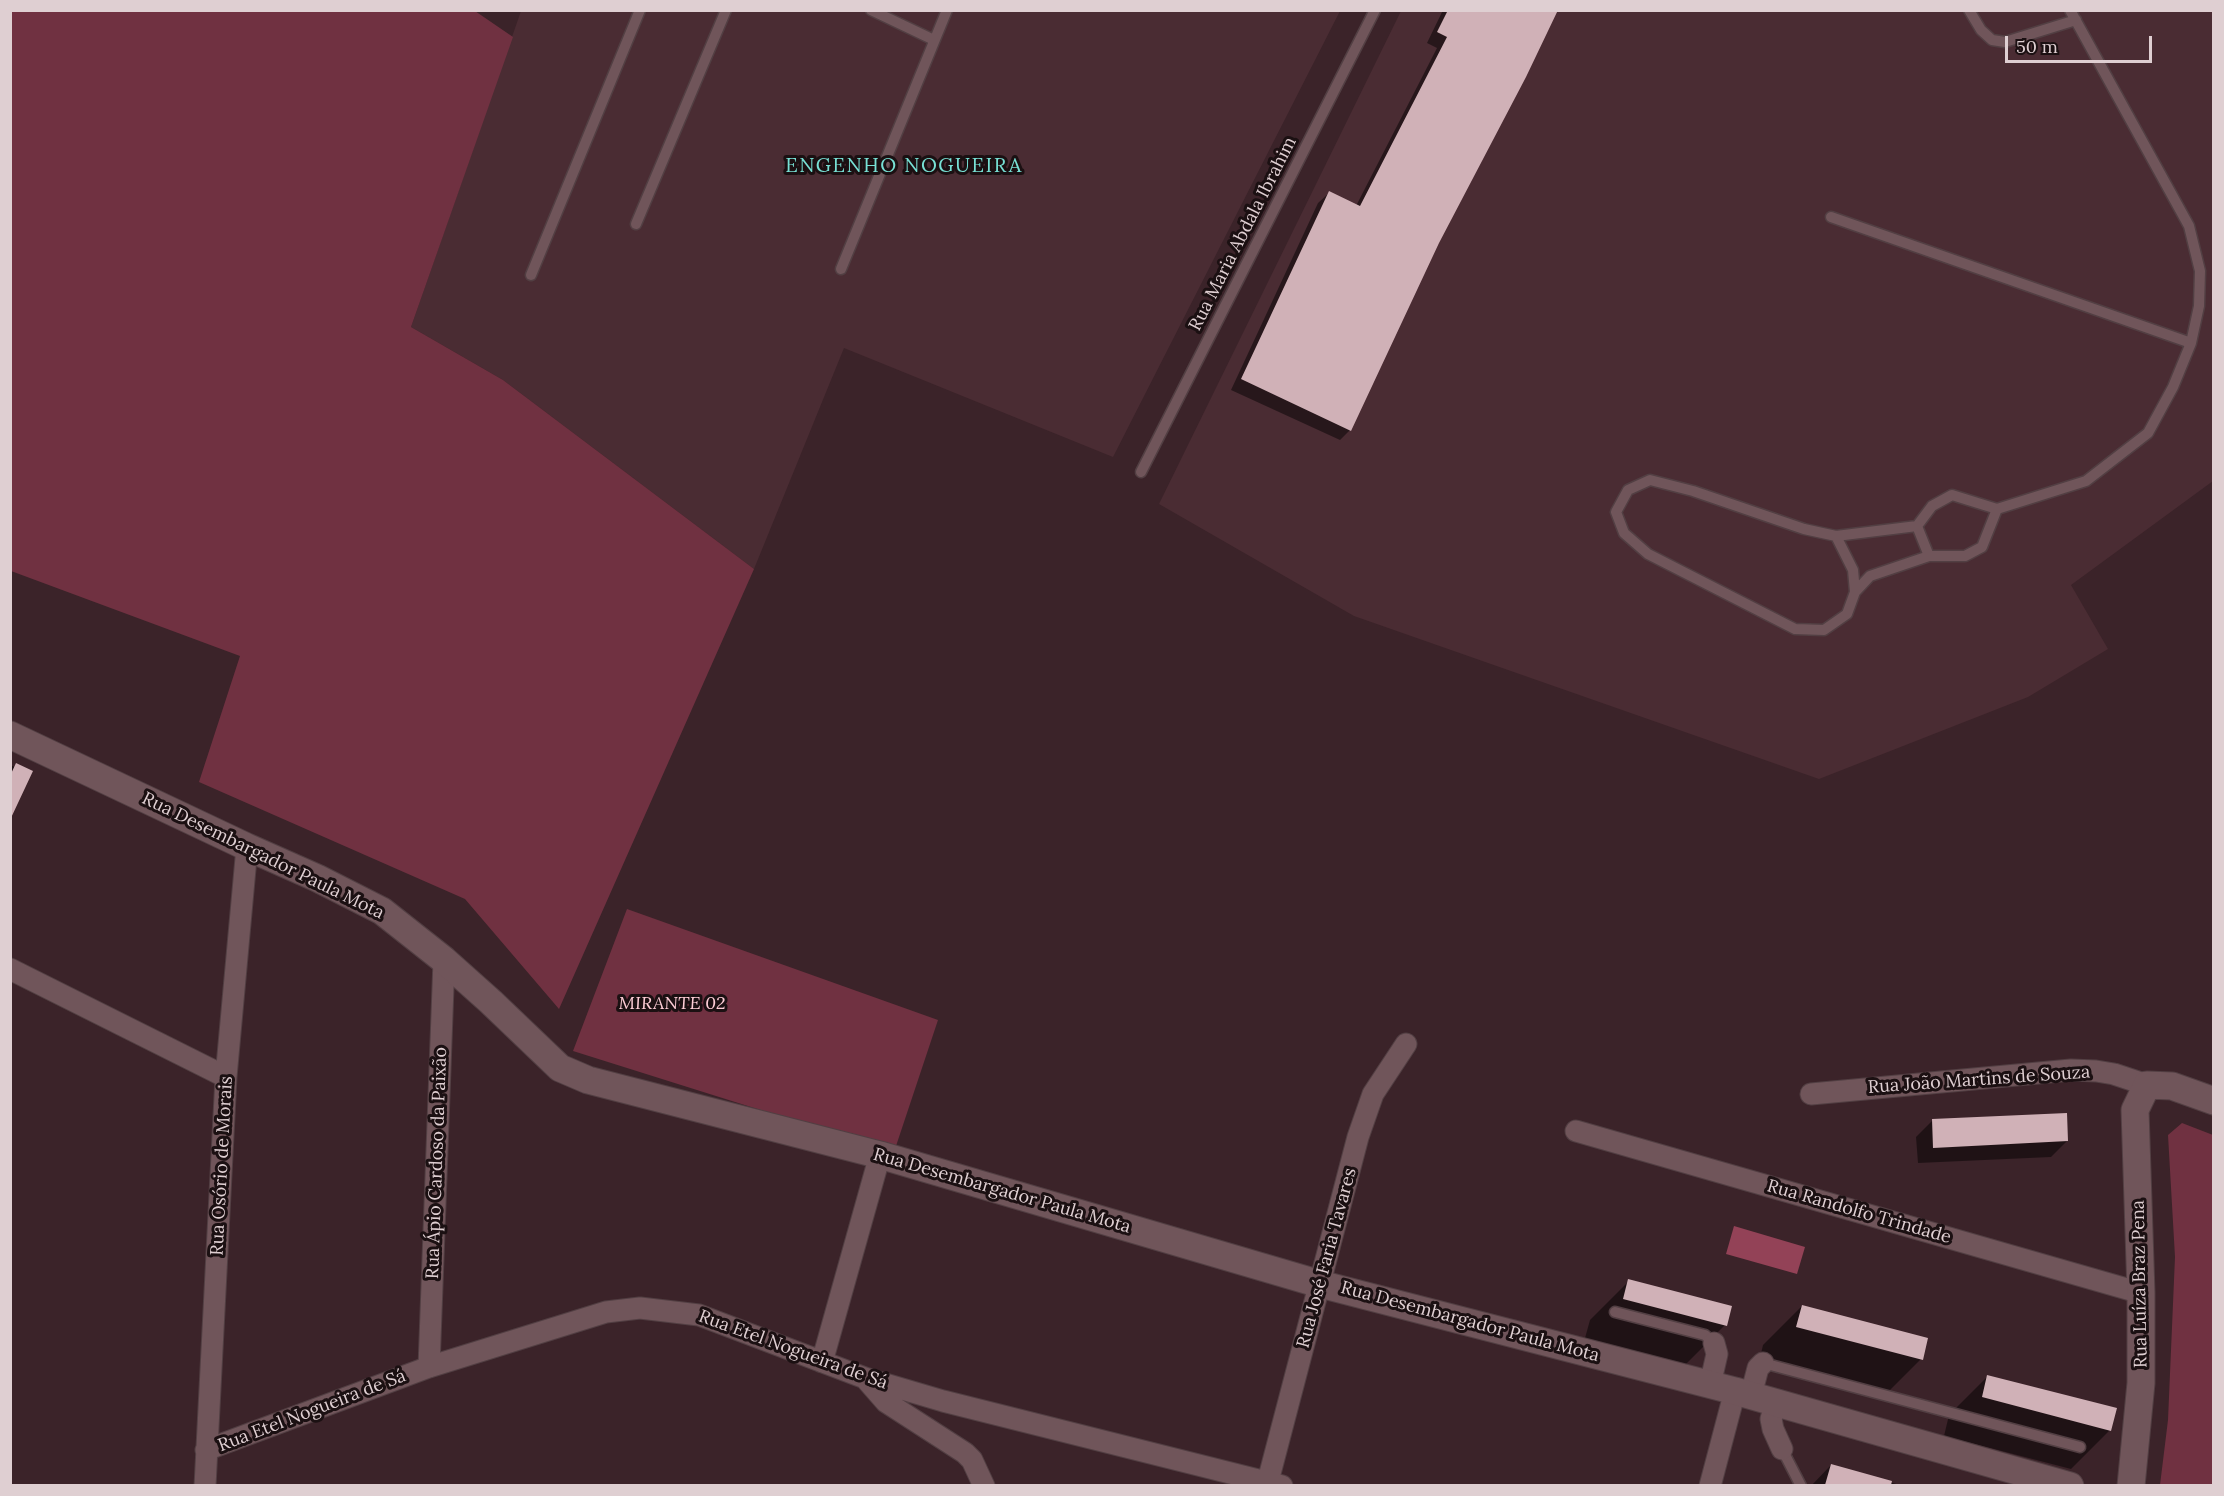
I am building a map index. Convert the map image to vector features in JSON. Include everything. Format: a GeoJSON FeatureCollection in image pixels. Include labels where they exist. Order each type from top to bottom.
{"type":"FeatureCollection","features":[{"type":"Feature","properties":{"kind":"street","name":"Rua Desembargador Paula Mota"},"geometry":{"type":"LineString","coordinates":[[10,735],[317,878],[382,911],[444,960],[560,1068],[588,1080],[880,1155],[1320,1284],[1743,1393],[2070,1485]]}},
{"type":"Feature","properties":{"kind":"street","name":"Rua Osório de Morais"},"geometry":{"type":"LineString","coordinates":[[205,1485],[226,1077],[247,847]]}},
{"type":"Feature","properties":{"kind":"street","name":"Rua Ápio Cardoso da Paixão"},"geometry":{"type":"LineString","coordinates":[[429,1366],[444,960]]}},
{"type":"Feature","properties":{"kind":"street"},"geometry":{"type":"LineString","coordinates":[[10,969],[226,1077]]}},
{"type":"Feature","properties":{"kind":"street","name":"Rua José Faria Tavares"},"geometry":{"type":"LineString","coordinates":[[1275,1484],[1320,1284],[1358,1137],[1373,1094],[1406,1044]]}},
{"type":"Feature","properties":{"kind":"street","name":"Rua João Martins de Souza"},"geometry":{"type":"LineString","coordinates":[[1811,1094],[2071,1070],[2096,1071],[2114,1074],[2147,1085],[2172,1086],[2214,1101]]}},
{"type":"Feature","properties":{"kind":"street","name":"Rua Luíza Braz Pena"},"geometry":{"type":"LineString","coordinates":[[2131,1485],[2141,1383],[2141,1293],[2135,1110],[2147,1085]]}},
{"type":"Feature","properties":{"kind":"street","name":"Rua Randolfo Trindade"},"geometry":{"type":"LineString","coordinates":[[1576,1131],[2141,1293]]}},
{"type":"Feature","properties":{"kind":"street"},"geometry":{"type":"LineString","coordinates":[[822,1362],[880,1155]]}},
{"type":"Feature","properties":{"kind":"street","name":"Rua Etel Nogueira de Sá"},"geometry":{"type":"LineString","coordinates":[[206,1450],[429,1366],[606,1312],[640,1308],[699,1315],[865,1378],[943,1401],[1275,1484]]}},
{"type":"Feature","properties":{"kind":"street"},"geometry":{"type":"LineString","coordinates":[[1714,1343],[1717,1354],[1743,1393],[1772,1419],[1773,1429],[1782,1449]]}},
{"type":"Feature","properties":{"kind":"street"},"geometry":{"type":"LineString","coordinates":[[1710,1485],[1743,1393],[1763,1363]]}},
{"type":"Feature","properties":{"kind":"street"},"geometry":{"type":"LineString","coordinates":[[865,1378],[886,1402],[965,1453],[972,1460],[984,1485]]}},
{"type":"Feature","properties":{"kind":"lane"},"geometry":{"type":"LineString","coordinates":[[531,275],[640,10]]}},
{"type":"Feature","properties":{"kind":"lane"},"geometry":{"type":"LineString","coordinates":[[636,224],[726,10]]}},
{"type":"Feature","properties":{"kind":"lane"},"geometry":{"type":"LineString","coordinates":[[871,10],[934,40]]}},
{"type":"Feature","properties":{"kind":"lane"},"geometry":{"type":"LineString","coordinates":[[841,269],[947,10]]}},
{"type":"Feature","properties":{"kind":"lane","name":"Rua Maria Abdala Ibrahim"},"geometry":{"type":"LineString","coordinates":[[1141,472],[1375,10]]}},
{"type":"Feature","properties":{"kind":"lane"},"geometry":{"type":"LineString","coordinates":[[1969,10],[1981,30],[1992,40],[2005,42],[2073,15],[2190,226],[2200,271],[2199,306],[2191,343],[2172,387],[2148,433],[2086,481],[1996,509],[1952,495],[1932,506],[1917,526],[1836,536],[1804,529],[1693,490],[1650,480],[1628,490],[1616,512],[1624,533],[1648,554],[1795,628],[1824,630],[1847,614],[1855,592],[1870,576],[1929,556],[1965,556],[1982,547],[1996,509]]}},
{"type":"Feature","properties":{"kind":"lane"},"geometry":{"type":"LineString","coordinates":[[1831,217],[2191,343]]}},
{"type":"Feature","properties":{"kind":"lane"},"geometry":{"type":"LineString","coordinates":[[1917,526],[1929,556]]}},
{"type":"Feature","properties":{"kind":"lane"},"geometry":{"type":"LineString","coordinates":[[1836,536],[1853,570],[1855,592]]}},
{"type":"Feature","properties":{"kind":"lane"},"geometry":{"type":"LineString","coordinates":[[1615,1312],[1704,1335],[1714,1343]]}},
{"type":"Feature","properties":{"kind":"lane"},"geometry":{"type":"LineString","coordinates":[[1763,1363],[2080,1447]]}},
{"type":"Feature","properties":{"kind":"lane"},"geometry":{"type":"LineString","coordinates":[[1782,1449],[1801,1485]]}},
{"type":"Feature","properties":{"kind":"shaded area"},"geometry":{"type":"Polygon","coordinates":[[[521,11],[1340,11],[1113,457],[844,348],[754,569],[503,380],[411,327],[521,11]]]}},
{"type":"Feature","properties":{"kind":"shaded area"},"geometry":{"type":"Polygon","coordinates":[[[1401,11],[2213,11],[2213,481],[2071,585],[2108,649],[2028,697],[1819,779],[1354,616],[1159,504],[1401,11]]]}},
{"type":"Feature","properties":{"kind":"shaded area"},"geometry":{"type":"Polygon","coordinates":[[[1734,1226],[1805,1247],[1797,1274],[1726,1254],[1734,1226]]]}},
{"type":"Feature","properties":{"kind":"green space"},"geometry":{"type":"Polygon","coordinates":[[[10,11],[475,11],[513,37],[411,327],[503,380],[754,569],[559,1009],[465,899],[199,782],[240,656],[11,571],[10,11]]]}},
{"type":"Feature","properties":{"kind":"green space","name":"MIRANTE 02"},"geometry":{"type":"Polygon","coordinates":[[[627,909],[938,1020],[894,1152],[573,1051],[627,909]]]}},
{"type":"Feature","properties":{"kind":"green space"},"geometry":{"type":"Polygon","coordinates":[[[2182,1123],[2213,1135],[2213,1485],[2160,1485],[2168,1420],[2175,1257],[2168,1135],[2182,1123]]]}},
{"type":"Feature","properties":{"kind":"building"},"geometry":{"type":"Polygon","coordinates":[[[1448,10],[1558,10],[1526,77],[1439,243],[1351,431],[1241,379],[1329,191],[1360,206],[1447,37],[1437,32],[1448,10]]]}},
{"type":"Feature","properties":{"kind":"building"},"geometry":{"type":"Polygon","coordinates":[[[16,763],[33,771],[10,820],[10,776],[16,763]]]}},
{"type":"Feature","properties":{"kind":"building"},"geometry":{"type":"Polygon","coordinates":[[[2067,1113],[2068,1141],[1933,1148],[1932,1119],[2067,1113]]]}},
{"type":"Feature","properties":{"kind":"building"},"geometry":{"type":"Polygon","coordinates":[[[1628,1279],[1732,1306],[1727,1326],[1623,1299],[1628,1279]]]}},
{"type":"Feature","properties":{"kind":"building"},"geometry":{"type":"Polygon","coordinates":[[[1802,1305],[1928,1338],[1923,1360],[1796,1327],[1802,1305]]]}},
{"type":"Feature","properties":{"kind":"building"},"geometry":{"type":"Polygon","coordinates":[[[1987,1375],[2117,1408],[2111,1431],[1982,1397],[1987,1375]]]}},
{"type":"Feature","properties":{"kind":"building"},"geometry":{"type":"Polygon","coordinates":[[[1831,1464],[1892,1481],[1891,1485],[1825,1485],[1831,1464]]]}},
{"type":"Feature","properties":{"kind":"district","name":"ENGENHO NOGUEIRA"},"geometry":{"type":"Point","coordinates":[904,166]}}]}
